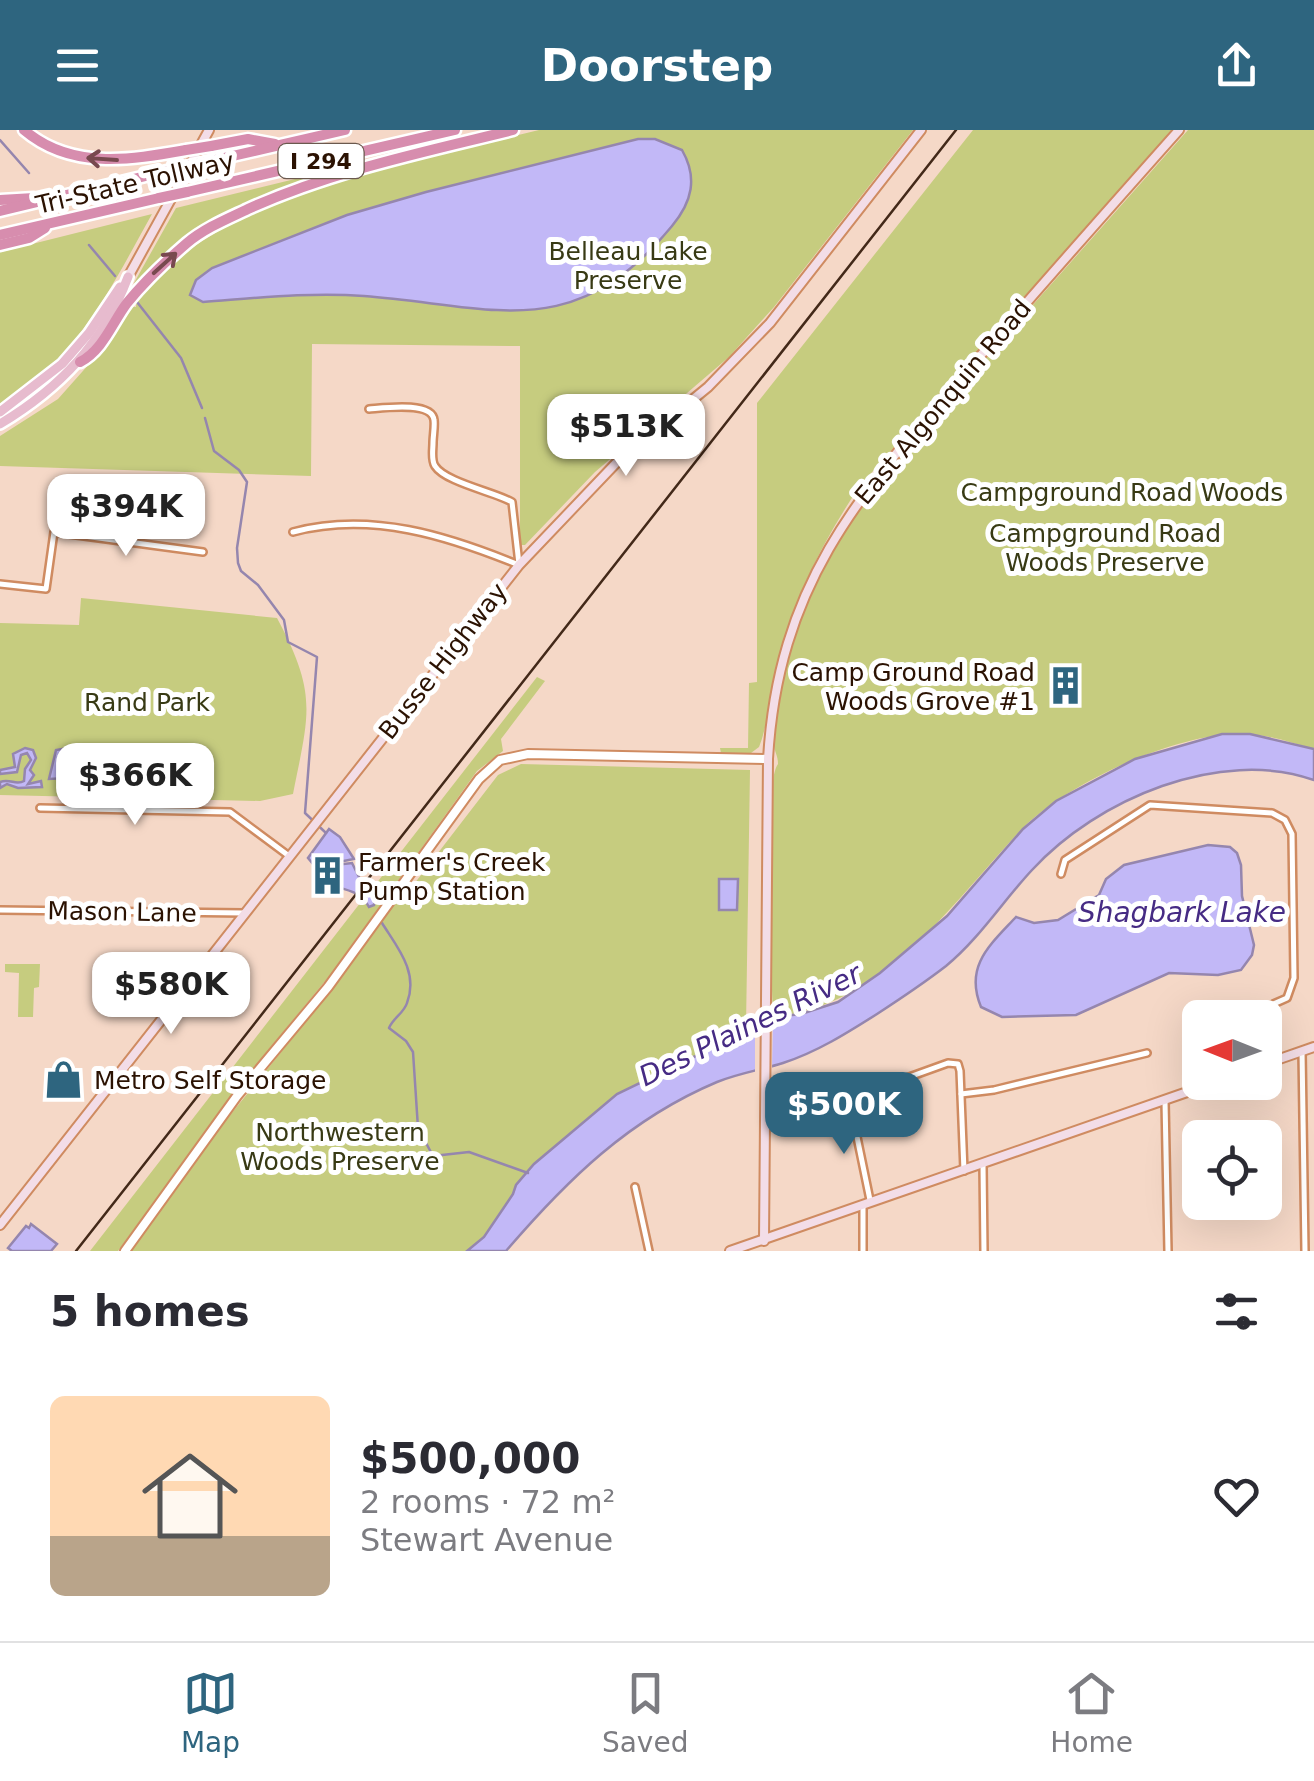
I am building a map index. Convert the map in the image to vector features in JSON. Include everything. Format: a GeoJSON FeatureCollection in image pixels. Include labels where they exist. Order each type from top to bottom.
{"type":"FeatureCollection","features":[{"type":"Feature","properties":{"kind":"highway"},"geometry":{"type":"LineString","coordinates":[[24,130],[48,145],[94,159],[132,159],[248,139],[281,145]]}},
{"type":"Feature","properties":{"kind":"highway","name":"Tri-State Tollway"},"geometry":{"type":"LineString","coordinates":[[0,211],[345,130]]}},
{"type":"Feature","properties":{"kind":"highway","name":"Tri-State Tollway"},"geometry":{"type":"LineString","coordinates":[[0,235],[455,130]]}},
{"type":"Feature","properties":{"kind":"highway"},"geometry":{"type":"LineString","coordinates":[[80,362],[91,356],[126,304],[152,275],[191,240],[221,222],[292,189],[388,160],[513,130]]}},
{"type":"Feature","properties":{"kind":"highway"},"geometry":{"type":"LineString","coordinates":[[0,200],[50,199]]}},
{"type":"Feature","properties":{"kind":"highway"},"geometry":{"type":"LineString","coordinates":[[0,246],[29,238],[53,223]]}},
{"type":"Feature","properties":{"kind":"main road"},"geometry":{"type":"LineString","coordinates":[[3,410],[75,350],[128,277],[209,130]]}},
{"type":"Feature","properties":{"kind":"main road","name":"Busse Highway"},"geometry":{"type":"LineString","coordinates":[[0,1225],[519,565],[618,460],[708,387],[770,323],[921,130]]}},
{"type":"Feature","properties":{"kind":"main road","name":"East Algonquin Road"},"geometry":{"type":"LineString","coordinates":[[764,1246],[768,759],[774,695],[793,626],[816,568],[850,512],[890,459],[1179,130]]}},
{"type":"Feature","properties":{"kind":"main road"},"geometry":{"type":"LineString","coordinates":[[0,428],[80,362],[117,307],[128,277]]}},
{"type":"Feature","properties":{"kind":"main road"},"geometry":{"type":"LineString","coordinates":[[1282,1058],[1314,1047]]}},
{"type":"Feature","properties":{"kind":"main road"},"geometry":{"type":"LineString","coordinates":[[730,1251],[764,1246],[867,1205],[1182,1095]]}},
{"type":"Feature","properties":{"kind":"street"},"geometry":{"type":"LineString","coordinates":[[294,532],[346,526],[408,527],[468,544],[519,565],[512,502],[492,491],[468,487],[438,470],[433,464],[434,419],[430,412],[418,407],[370,409]]}},
{"type":"Feature","properties":{"kind":"street"},"geometry":{"type":"LineString","coordinates":[[0,584],[46,589],[54,532],[202,552]]}},
{"type":"Feature","properties":{"kind":"street"},"geometry":{"type":"LineString","coordinates":[[124,1251],[237,1096],[328,987],[413,866],[479,779],[496,763],[528,754],[768,759]]}},
{"type":"Feature","properties":{"kind":"street"},"geometry":{"type":"LineString","coordinates":[[1062,874],[1065,860],[1150,806],[1272,813],[1285,820],[1292,834],[1294,978],[1287,998],[1282,1000]]}},
{"type":"Feature","properties":{"kind":"street"},"geometry":{"type":"LineString","coordinates":[[40,808],[230,812],[289,856]]}},
{"type":"Feature","properties":{"kind":"street","name":"Mason Lane"},"geometry":{"type":"LineString","coordinates":[[0,910],[244,914]]}},
{"type":"Feature","properties":{"kind":"street"},"geometry":{"type":"LineString","coordinates":[[1302,1051],[1305,1251]]}},
{"type":"Feature","properties":{"kind":"street"},"geometry":{"type":"LineString","coordinates":[[960,1094],[994,1090],[1146,1053]]}},
{"type":"Feature","properties":{"kind":"street"},"geometry":{"type":"LineString","coordinates":[[863,1251],[867,1205],[850,1103],[862,1094],[952,1062],[960,1067],[964,1171]]}},
{"type":"Feature","properties":{"kind":"street"},"geometry":{"type":"LineString","coordinates":[[1165,1101],[1168,1251]]}},
{"type":"Feature","properties":{"kind":"street"},"geometry":{"type":"LineString","coordinates":[[984,1165],[984,1251]]}},
{"type":"Feature","properties":{"kind":"street"},"geometry":{"type":"LineString","coordinates":[[1304,1174],[1314,1174]]}},
{"type":"Feature","properties":{"kind":"street"},"geometry":{"type":"LineString","coordinates":[[636,1187],[649,1251]]}},
{"type":"Feature","properties":{"kind":"green space","name":"Belleau Lake Preserve"},"geometry":{"type":"Polygon","coordinates":[[[539,130],[913,130],[774,307],[729,357],[595,472],[525,545],[520,545],[520,346],[312,344],[311,476],[0,466],[0,436],[58,399],[98,354],[130,306],[136,307],[137,296],[177,259],[223,229],[309,190],[400,163],[539,130]]]}},
{"type":"Feature","properties":{"kind":"green space"},"geometry":{"type":"Polygon","coordinates":[[[973,130],[1173,130],[859,487],[821,550],[792,616],[777,663],[759,747],[751,753],[721,753],[720,748],[748,748],[749,683],[757,682],[757,403],[973,130]]]}},
{"type":"Feature","properties":{"kind":"green space","name":"Campground Road Woods"},"geometry":{"type":"Polygon","coordinates":[[[1188,130],[1314,130],[1314,749],[1264,736],[1220,735],[1159,750],[1095,778],[1041,812],[1021,830],[941,919],[882,972],[813,1009],[773,1017],[769,843],[773,779],[778,764],[774,743],[781,683],[797,627],[820,573],[850,523],[923,429],[1188,130]]]}},
{"type":"Feature","properties":{"kind":"green space"},"geometry":{"type":"Polygon","coordinates":[[[336,169],[260,198],[196,232],[134,283],[176,208],[336,169]]]}},
{"type":"Feature","properties":{"kind":"green space"},"geometry":{"type":"Polygon","coordinates":[[[152,214],[106,296],[71,344],[51,366],[0,405],[0,252],[152,214]]]}},
{"type":"Feature","properties":{"kind":"green space","name":"Rand Park"},"geometry":{"type":"Polygon","coordinates":[[[81,598],[277,618],[299,667],[306,704],[293,794],[260,801],[0,795],[0,623],[79,625],[81,598]]]}},
{"type":"Feature","properties":{"kind":"green space"},"geometry":{"type":"Polygon","coordinates":[[[537,677],[545,681],[501,739],[503,751],[477,771],[331,974],[250,1072],[118,1251],[90,1251],[364,898],[369,907],[381,895],[372,889],[537,677]]]}},
{"type":"Feature","properties":{"kind":"green space","name":"Northwestern Woods Preserve"},"geometry":{"type":"Polygon","coordinates":[[[521,764],[750,770],[746,1027],[617,1094],[534,1164],[484,1237],[467,1251],[130,1251],[222,1125],[334,987],[397,897],[401,901],[498,775],[521,764]]]}},
{"type":"Feature","properties":{"kind":"green space"},"geometry":{"type":"Polygon","coordinates":[[[5,964],[40,964],[33,1017],[18,1017],[19,973],[5,972],[5,964]]]}},
{"type":"Feature","properties":{"kind":"water"},"geometry":{"type":"Polygon","coordinates":[[[638,139],[655,139],[682,150],[690,170],[688,199],[672,226],[636,264],[601,289],[566,304],[530,310],[493,310],[344,295],[203,302],[190,295],[196,280],[212,268],[347,215],[638,139]]]}},
{"type":"Feature","properties":{"kind":"water"},"geometry":{"type":"Polygon","coordinates":[[[1222,734],[1250,734],[1314,749],[1314,780],[1278,771],[1239,770],[1201,775],[1162,786],[1090,821],[1032,870],[958,955],[912,991],[820,1048],[717,1082],[655,1114],[576,1176],[506,1251],[467,1251],[484,1237],[534,1164],[617,1094],[746,1027],[838,1002],[880,973],[947,916],[1023,829],[1056,801],[1135,759],[1222,734]]]}},
{"type":"Feature","properties":{"kind":"water"},"geometry":{"type":"Polygon","coordinates":[[[25,748],[33,750],[36,758],[30,770],[34,775],[28,784],[41,781],[42,787],[18,788],[7,784],[0,788],[0,782],[24,781],[31,760],[27,753],[21,755],[17,772],[0,774],[0,770],[15,767],[13,754],[25,748]]]}},
{"type":"Feature","properties":{"kind":"water"},"geometry":{"type":"Polygon","coordinates":[[[67,748],[72,755],[87,759],[81,781],[49,779],[56,750],[67,748]]]}},
{"type":"Feature","properties":{"kind":"water"},"geometry":{"type":"Polygon","coordinates":[[[329,829],[340,837],[354,859],[334,863],[322,875],[308,858],[329,829]]]}},
{"type":"Feature","properties":{"kind":"water","name":"Shagbark Lake"},"geometry":{"type":"Polygon","coordinates":[[[1208,845],[1230,847],[1241,865],[1242,896],[1254,945],[1241,970],[1218,975],[1169,973],[1076,1015],[1002,1017],[981,1007],[976,980],[982,957],[1016,917],[1034,923],[1058,920],[1099,895],[1106,879],[1124,865],[1208,845]]]}},
{"type":"Feature","properties":{"kind":"water"},"geometry":{"type":"Polygon","coordinates":[[[352,863],[360,879],[376,890],[374,905],[369,907],[356,893],[329,883],[336,877],[330,869],[352,863]]]}},
{"type":"Feature","properties":{"kind":"water"},"geometry":{"type":"Polygon","coordinates":[[[719,879],[738,879],[737,910],[719,910],[719,879]]]}},
{"type":"Feature","properties":{"kind":"water"},"geometry":{"type":"Polygon","coordinates":[[[31,1224],[57,1244],[51,1251],[8,1248],[31,1224]]]}},
{"type":"Feature","properties":{"kind":"pier"},"geometry":{"type":"Polygon","coordinates":[[[773,1017],[772,1069],[755,1075],[755,1023],[773,1017]]]}},
{"type":"Feature","properties":{"kind":"waterway"},"geometry":{"type":"LineString","coordinates":[[0,140],[29,173]]}},
{"type":"Feature","properties":{"kind":"waterway"},"geometry":{"type":"LineString","coordinates":[[89,245],[115,276]]}},
{"type":"Feature","properties":{"kind":"waterway"},"geometry":{"type":"LineString","coordinates":[[137,302],[181,358],[202,408]]}},
{"type":"Feature","properties":{"kind":"waterway"},"geometry":{"type":"LineString","coordinates":[[205,418],[214,451],[239,470],[247,482],[237,548],[241,571],[258,585],[284,620],[288,642],[317,657],[305,813],[326,833]]}},
{"type":"Feature","properties":{"kind":"waterway"},"geometry":{"type":"LineString","coordinates":[[382,923],[405,960],[410,981],[406,1007],[389,1028],[413,1052],[418,1128],[433,1156],[469,1152],[528,1173]]}},
{"type":"Feature","properties":{"kind":"railway"},"geometry":{"type":"LineString","coordinates":[[76,1251],[956,130]]}},
{"type":"Feature","properties":{"kind":"place","name":"Camp Ground Road Woods Grove #1"},"geometry":{"type":"Point","coordinates":[1065,686]}},
{"type":"Feature","properties":{"kind":"place","name":"Farmer's Creek Pump Station"},"geometry":{"type":"Point","coordinates":[328,876]}},
{"type":"Feature","properties":{"kind":"place","name":"Metro Self Storage"},"geometry":{"type":"Point","coordinates":[64,1080]}},
{"type":"Feature","properties":{"kind":"park label","name":"Campground Road Woods Preserve"},"geometry":{"type":"Point","coordinates":[1105,548]}},
{"type":"Feature","properties":{"kind":"water label","name":"Des Plaines River"},"geometry":{"type":"Point","coordinates":[750,1025]}}]}
